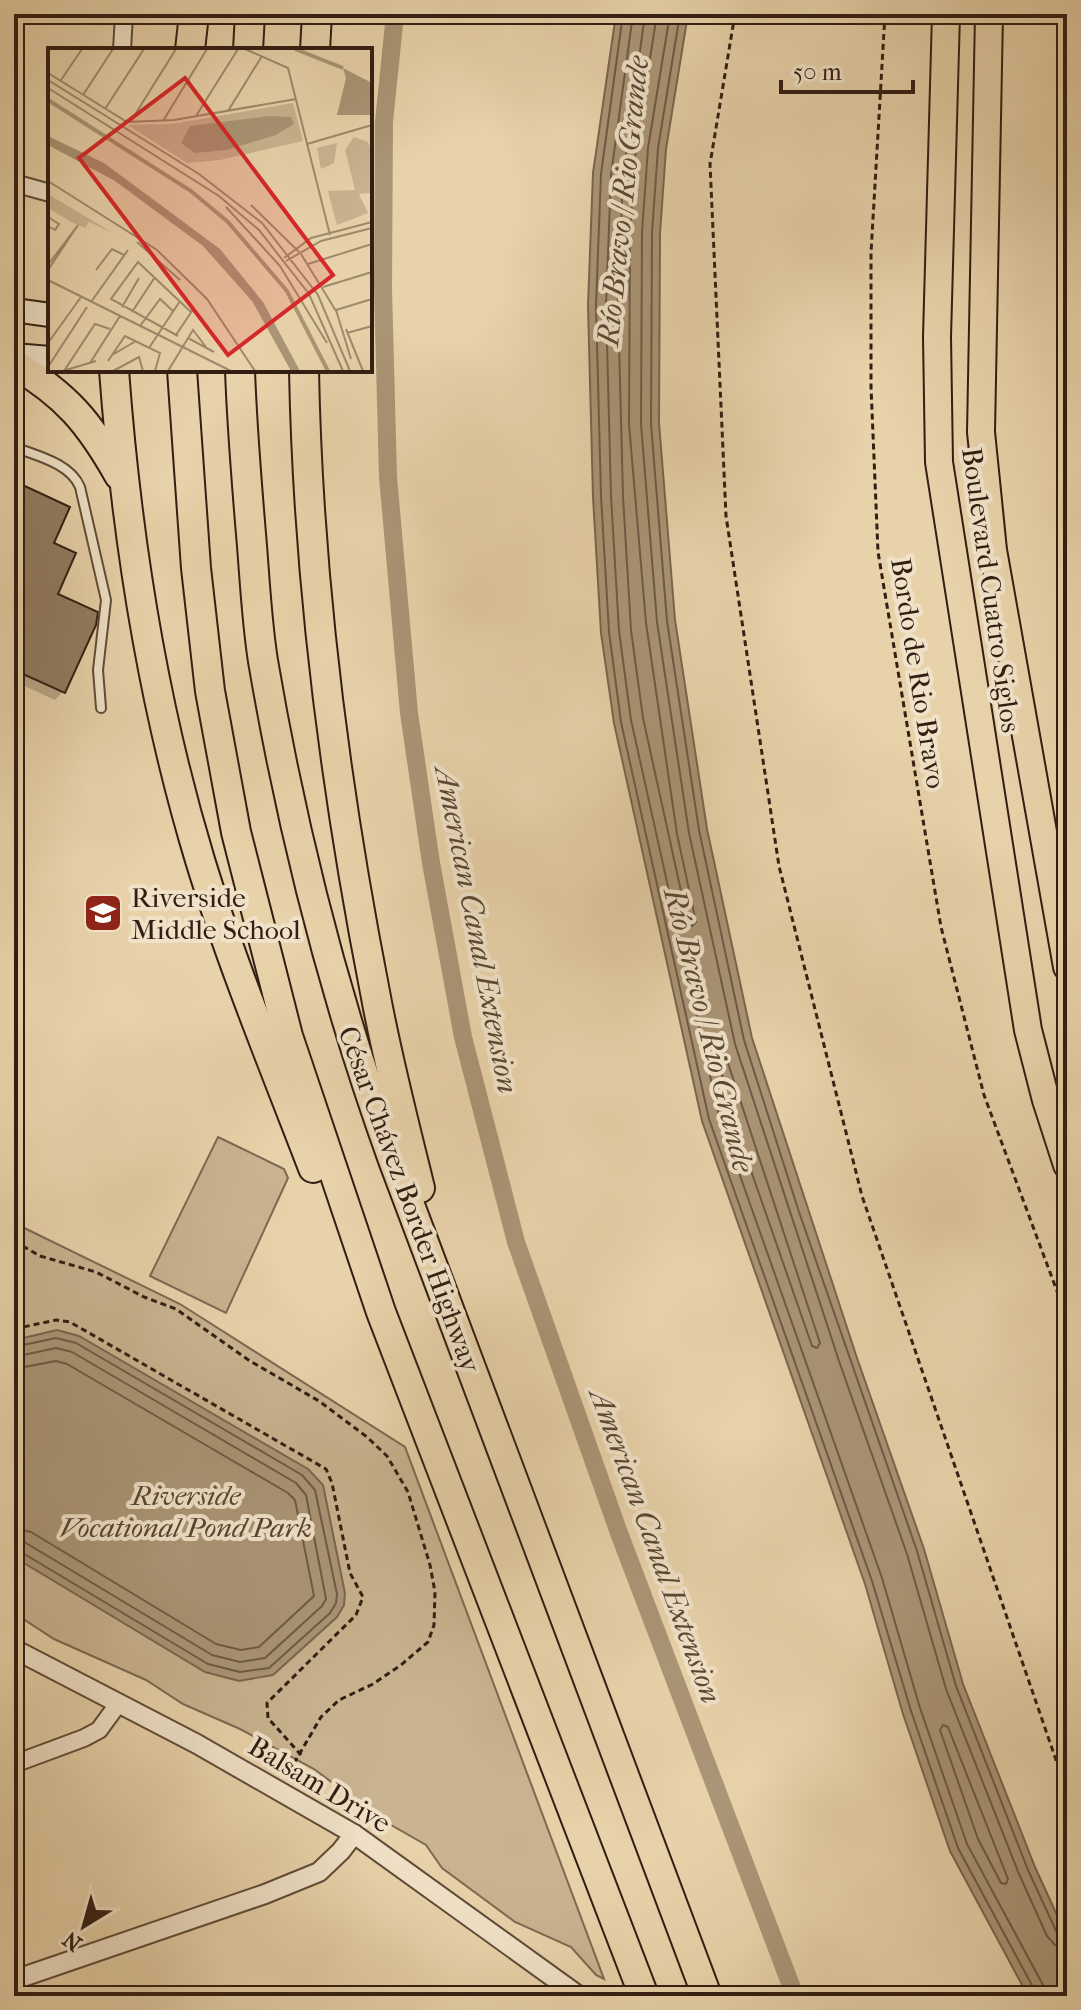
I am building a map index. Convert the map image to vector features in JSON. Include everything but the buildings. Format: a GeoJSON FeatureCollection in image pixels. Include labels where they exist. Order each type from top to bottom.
{"type":"FeatureCollection","features":[{"type":"Feature","properties":{"kind":"highway"},"geometry":{"type":"LineString","coordinates":[[190,48],[194,14]]}},
{"type":"Feature","properties":{"kind":"highway"},"geometry":{"type":"LineString","coordinates":[[248,48],[250,14]]}},
{"type":"Feature","properties":{"kind":"highway"},"geometry":{"type":"LineString","coordinates":[[315,48],[317,14]]}},
{"type":"Feature","properties":{"kind":"highway","name":"Boulevard Cuatro Siglos"},"geometry":{"type":"LineString","coordinates":[[946,14],[937,337],[939,462],[1028,1030],[1067,1165]]}},
{"type":"Feature","properties":{"kind":"highway","name":"Boulevard Cuatro Siglos"},"geometry":{"type":"LineString","coordinates":[[989,14],[981,432],[993,550],[1067,967]]}},
{"type":"Feature","properties":{"kind":"highway"},"geometry":{"type":"LineString","coordinates":[[14,364],[48,385],[69,403],[96,435],[124,483]]}},
{"type":"Feature","properties":{"kind":"highway"},"geometry":{"type":"LineString","coordinates":[[114,372],[124,483],[151,654],[180,787],[200,859],[256,1026],[332,1216],[381,1312]]}},
{"type":"Feature","properties":{"kind":"highway"},"geometry":{"type":"LineString","coordinates":[[182,372],[196,568],[210,691],[236,832],[288,1036],[381,1312],[644,1996]]}},
{"type":"Feature","properties":{"kind":"highway","name":"César Chávez Border Highway"},"geometry":{"type":"LineString","coordinates":[[240,372],[242,433],[263,658],[294,823],[327,955],[361,1071],[707,1996]]}},
{"type":"Feature","properties":{"kind":"highway"},"geometry":{"type":"LineString","coordinates":[[304,372],[307,477],[315,580],[335,750],[354,872],[375,995],[453,1321]]}},
{"type":"Feature","properties":{"kind":"main road"},"geometry":{"type":"LineString","coordinates":[[14,310],[48,315]]}},
{"type":"Feature","properties":{"kind":"main road"},"geometry":{"type":"LineString","coordinates":[[14,355],[48,358]]}},
{"type":"Feature","properties":{"kind":"street"},"geometry":{"type":"LineString","coordinates":[[122,48],[124,14]]}},
{"type":"Feature","properties":{"kind":"street"},"geometry":{"type":"LineString","coordinates":[[14,183],[48,192]]}},
{"type":"Feature","properties":{"kind":"street","name":"Balsam Drive"},"geometry":{"type":"LineString","coordinates":[[14,1649],[280,1790],[354,1834],[569,1992]]}},
{"type":"Feature","properties":{"kind":"street"},"geometry":{"type":"LineString","coordinates":[[14,1764],[99,1730],[118,1704]]}},
{"type":"Feature","properties":{"kind":"street"},"geometry":{"type":"LineString","coordinates":[[14,1980],[250,1899],[319,1872],[354,1834]]}},
{"type":"Feature","properties":{"kind":"lane"},"geometry":{"type":"LineString","coordinates":[[14,447],[62,468],[77,480],[80,487],[106,600],[98,670],[101,708]]}},
{"type":"Feature","properties":{"kind":"path"},"geometry":{"type":"LineString","coordinates":[[735,14],[710,164],[726,516],[779,866],[862,1196],[1067,1792]]}},
{"type":"Feature","properties":{"kind":"path","name":"Bordo de Rio Bravo"},"geometry":{"type":"LineString","coordinates":[[885,14],[871,268],[871,387],[878,552],[945,943],[984,1095],[1067,1318]]}},
{"type":"Feature","properties":{"kind":"path"},"geometry":{"type":"LineString","coordinates":[[14,1241],[40,1256],[96,1272],[144,1297],[176,1309],[250,1361],[319,1401],[367,1437],[387,1456],[408,1492],[435,1592],[434,1625],[428,1642],[373,1684],[339,1700],[321,1717],[280,1790]]}},
{"type":"Feature","properties":{"kind":"path"},"geometry":{"type":"LineString","coordinates":[[14,1329],[56,1320],[70,1322],[326,1469],[332,1483],[350,1573],[363,1597],[356,1615],[267,1703],[268,1718],[301,1755]]}},
{"type":"Feature","properties":{"kind":"green space"},"geometry":{"type":"Polygon","coordinates":[[[218,1137],[284,1169],[288,1178],[226,1313],[150,1276],[218,1137]]]}},
{"type":"Feature","properties":{"kind":"green space","name":"Riverside Vocational Pond Park"},"geometry":{"type":"Polygon","coordinates":[[[14,1223],[180,1304],[405,1447],[604,1979],[596,1975],[571,1947],[515,1922],[442,1868],[426,1845],[384,1821],[314,1769],[240,1729],[183,1704],[146,1680],[54,1639],[14,1613],[14,1223]]]}},
{"type":"Feature","properties":{"kind":"water","name":"Río Bravo / Rio Grande"},"geometry":{"type":"Polygon","coordinates":[[[616,14],[688,14],[666,149],[660,233],[659,423],[675,620],[707,829],[752,1038],[857,1358],[924,1549],[963,1684],[1035,1867],[1067,1937],[1067,1996],[1028,1996],[950,1851],[903,1714],[865,1584],[702,1121],[614,723],[601,633],[593,497],[588,305],[593,173],[616,14]]]}},
{"type":"Feature","properties":{"kind":"water"},"geometry":{"type":"Polygon","coordinates":[[[57,1330],[79,1336],[308,1469],[323,1485],[345,1593],[344,1605],[337,1617],[273,1675],[239,1681],[205,1672],[14,1557],[14,1339],[57,1330]]]}},
{"type":"Feature","properties":{"kind":"waterway","name":"American Canal Extension"},"geometry":{"type":"LineString","coordinates":[[395,14],[384,122],[383,288],[388,477],[409,713],[431,863],[463,1037],[516,1242],[619,1533],[795,1996]]}},
{"type":"Feature","properties":{"kind":"place","name":"Riverside Middle School"},"geometry":{"type":"Point","coordinates":[103,913]}}]}
